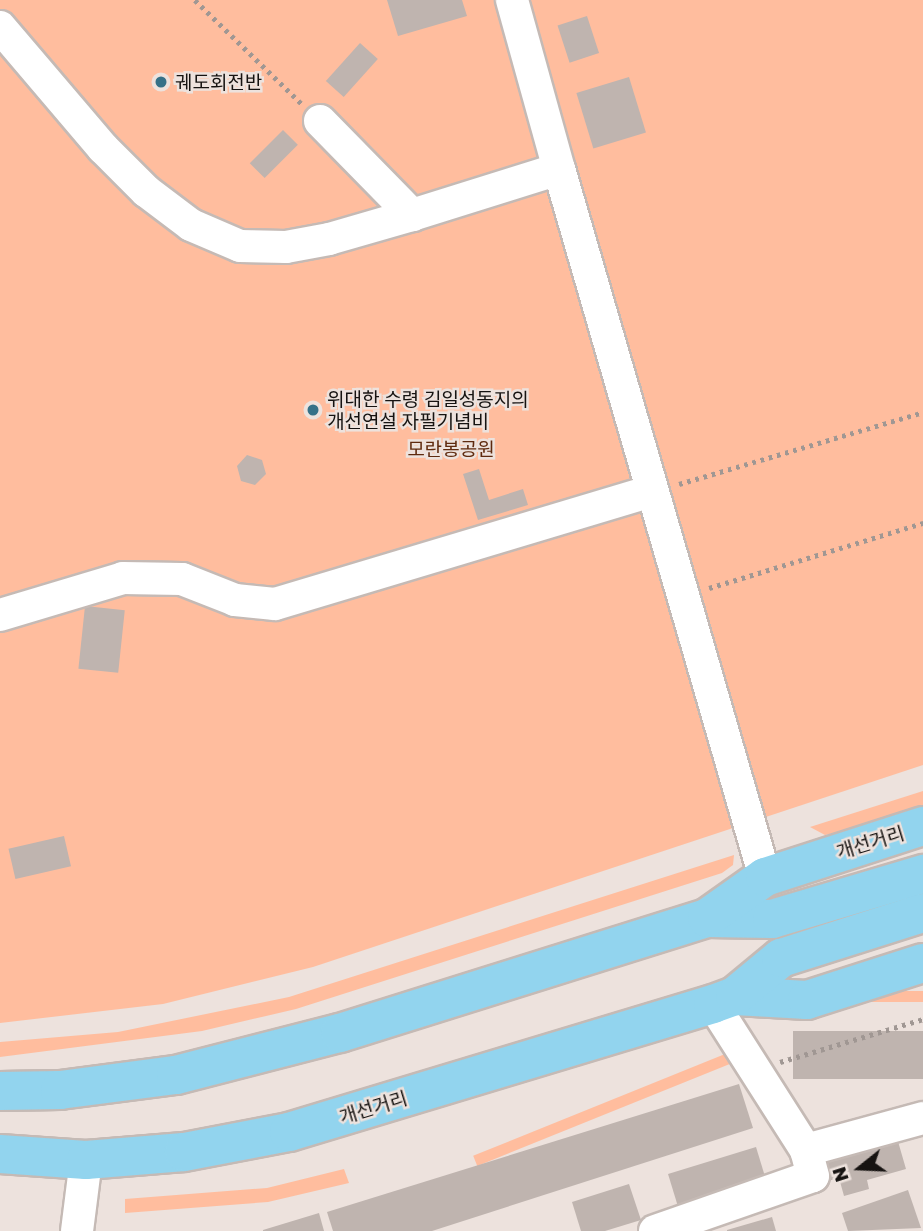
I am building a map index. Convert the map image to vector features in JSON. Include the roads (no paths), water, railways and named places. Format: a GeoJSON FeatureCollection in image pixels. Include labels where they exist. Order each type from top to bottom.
{"type":"FeatureCollection","features":[{"type":"Feature","properties":{"kind":"main road","name":"개선거리"},"geometry":{"type":"LineString","coordinates":[[0,1091],[60,1090],[176,1075],[340,1033],[707,918],[765,877],[923,826]]}},
{"type":"Feature","properties":{"kind":"main road","name":"개선거리"},"geometry":{"type":"LineString","coordinates":[[707,918],[772,919],[923,874]]}},
{"type":"Feature","properties":{"kind":"main road","name":"개선거리"},"geometry":{"type":"LineString","coordinates":[[724,1000],[781,958],[923,913]]}},
{"type":"Feature","properties":{"kind":"main road","name":"개선거리"},"geometry":{"type":"LineString","coordinates":[[0,1154],[86,1160],[184,1152],[289,1132],[724,1000],[807,1000],[923,963]]}},
{"type":"Feature","properties":{"kind":"street"},"geometry":{"type":"LineString","coordinates":[[512,0],[651,491],[685,596],[765,877]]}},
{"type":"Feature","properties":{"kind":"street"},"geometry":{"type":"LineString","coordinates":[[0,27],[103,148],[146,191],[191,225],[240,246],[286,247],[330,239],[559,169]]}},
{"type":"Feature","properties":{"kind":"street"},"geometry":{"type":"LineString","coordinates":[[320,121],[412,215]]}},
{"type":"Feature","properties":{"kind":"street"},"geometry":{"type":"LineString","coordinates":[[0,615],[123,578],[183,579],[235,600],[275,604],[651,491]]}},
{"type":"Feature","properties":{"kind":"street"},"geometry":{"type":"LineString","coordinates":[[673,1228],[813,1176],[806,1150],[755,1069],[724,1000]]}},
{"type":"Feature","properties":{"kind":"street"},"geometry":{"type":"LineString","coordinates":[[806,1150],[923,1118]]}},
{"type":"Feature","properties":{"kind":"street"},"geometry":{"type":"LineString","coordinates":[[77,1231],[86,1160]]}},
{"type":"Feature","properties":{"kind":"place","name":"궤도회전반"},"geometry":{"type":"Point","coordinates":[161,82]}},
{"type":"Feature","properties":{"kind":"place","name":"위대한 수령 김일성동지의 개선연설 자필기념비"},"geometry":{"type":"Point","coordinates":[313,410]}},
{"type":"Feature","properties":{"kind":"park label","name":"모란봉공원"},"geometry":{"type":"Point","coordinates":[451,449]}}]}
